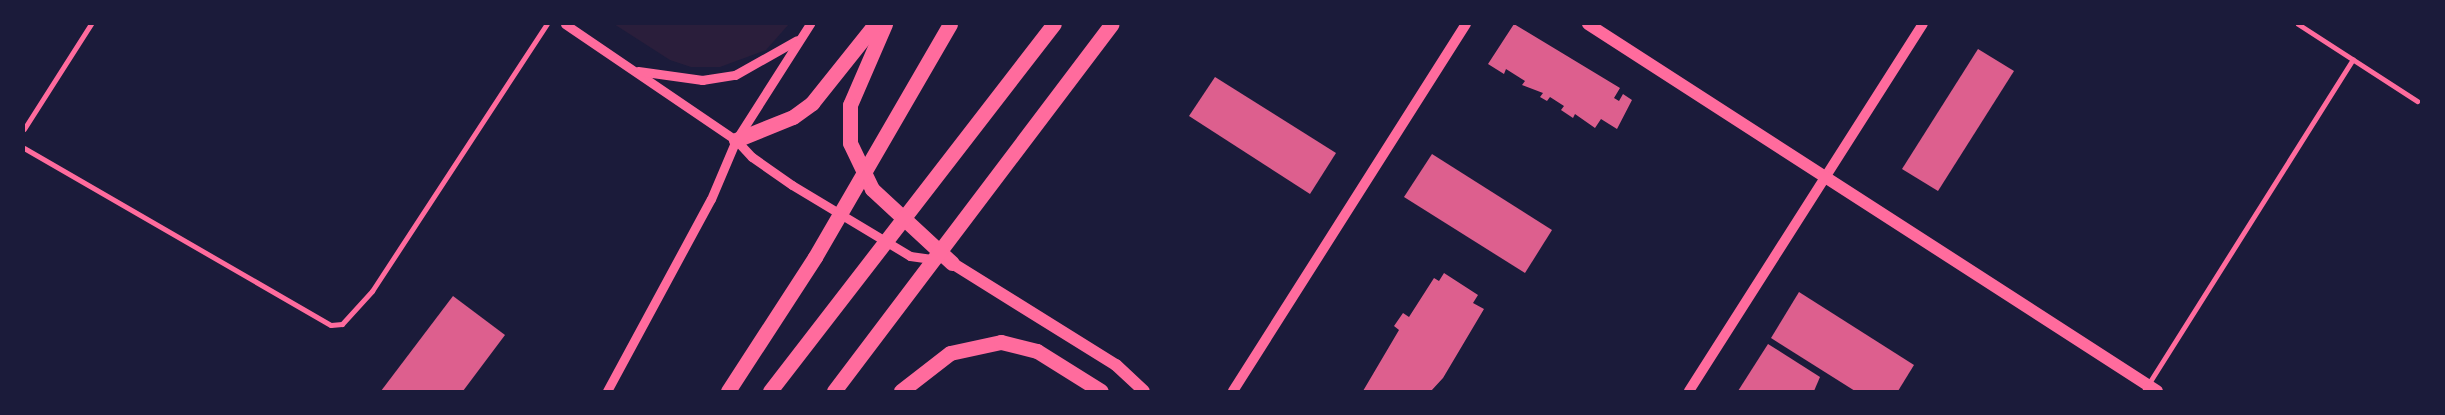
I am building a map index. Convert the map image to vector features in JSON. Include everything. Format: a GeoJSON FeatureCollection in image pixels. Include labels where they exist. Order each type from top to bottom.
{"type":"FeatureCollection","features":[{"type":"Feature","properties":{"kind":"highway"},"geometry":{"type":"LineString","coordinates":[[736,140],[793,117],[812,103],[875,24]]}},
{"type":"Feature","properties":{"kind":"highway"},"geometry":{"type":"LineString","coordinates":[[885,24],[850,105],[850,143],[872,189],[952,263]]}},
{"type":"Feature","properties":{"kind":"highway"},"geometry":{"type":"LineString","coordinates":[[728,391],[815,257],[950,24]]}},
{"type":"Feature","properties":{"kind":"highway"},"geometry":{"type":"LineString","coordinates":[[770,391],[1054,24]]}},
{"type":"Feature","properties":{"kind":"highway"},"geometry":{"type":"LineString","coordinates":[[834,391],[1112,24]]}},
{"type":"Feature","properties":{"kind":"highway"},"geometry":{"type":"LineString","coordinates":[[901,391],[950,353],[1001,342],[1036,351],[1101,391]]}},
{"type":"Feature","properties":{"kind":"main road"},"geometry":{"type":"LineString","coordinates":[[1233,391],[1466,24]]}},
{"type":"Feature","properties":{"kind":"main road"},"geometry":{"type":"LineString","coordinates":[[1588,24],[2150,389]]}},
{"type":"Feature","properties":{"kind":"main road"},"geometry":{"type":"LineString","coordinates":[[1689,391],[1923,24]]}},
{"type":"Feature","properties":{"kind":"main road"},"geometry":{"type":"LineString","coordinates":[[952,263],[1116,366],[1144,391]]}},
{"type":"Feature","properties":{"kind":"street"},"geometry":{"type":"LineString","coordinates":[[24,130],[91,24]]}},
{"type":"Feature","properties":{"kind":"street"},"geometry":{"type":"LineString","coordinates":[[24,148],[331,325],[342,324],[372,291],[547,24]]}},
{"type":"Feature","properties":{"kind":"street"},"geometry":{"type":"LineString","coordinates":[[565,24],[736,140],[769,170],[910,256],[952,263]]}},
{"type":"Feature","properties":{"kind":"street"},"geometry":{"type":"LineString","coordinates":[[606,391],[706,207],[736,140],[810,24]]}},
{"type":"Feature","properties":{"kind":"street"},"geometry":{"type":"LineString","coordinates":[[2298,24],[2417,101]]}},
{"type":"Feature","properties":{"kind":"street"},"geometry":{"type":"LineString","coordinates":[[633,70],[702,80],[735,74],[800,38]]}},
{"type":"Feature","properties":{"kind":"street"},"geometry":{"type":"LineString","coordinates":[[2150,389],[2353,60]]}},
{"type":"Feature","properties":{"kind":"shaded area"},"geometry":{"type":"Polygon","coordinates":[[[614,24],[789,24],[766,50],[720,67],[691,67],[670,60],[614,24]]]}},
{"type":"Feature","properties":{"kind":"building"},"geometry":{"type":"Polygon","coordinates":[[[1514,24],[1620,88],[1614,98],[1619,101],[1623,94],[1632,100],[1617,129],[1601,119],[1595,128],[1575,114],[1573,118],[1561,110],[1564,106],[1550,97],[1547,101],[1540,97],[1543,93],[1522,85],[1525,81],[1506,69],[1504,74],[1488,64],[1514,24]]]}},
{"type":"Feature","properties":{"kind":"building"},"geometry":{"type":"Polygon","coordinates":[[[1978,49],[2014,71],[1938,191],[1902,169],[1978,49]]]}},
{"type":"Feature","properties":{"kind":"building"},"geometry":{"type":"Polygon","coordinates":[[[1215,77],[1336,153],[1310,194],[1189,116],[1215,77]]]}},
{"type":"Feature","properties":{"kind":"building"},"geometry":{"type":"Polygon","coordinates":[[[1432,154],[1552,230],[1525,273],[1404,197],[1432,154]]]}},
{"type":"Feature","properties":{"kind":"building"},"geometry":{"type":"Polygon","coordinates":[[[1444,273],[1478,295],[1473,303],[1484,309],[1443,378],[1431,391],[1363,391],[1399,330],[1394,326],[1403,313],[1409,317],[1434,278],[1439,281],[1444,273]]]}},
{"type":"Feature","properties":{"kind":"building"},"geometry":{"type":"Polygon","coordinates":[[[1799,292],[1914,365],[1898,391],[1855,391],[1771,338],[1799,292]]]}},
{"type":"Feature","properties":{"kind":"building"},"geometry":{"type":"Polygon","coordinates":[[[453,296],[505,335],[463,391],[381,391],[453,296]]]}},
{"type":"Feature","properties":{"kind":"building"},"geometry":{"type":"Polygon","coordinates":[[[1768,344],[1820,377],[1814,391],[1738,391],[1768,344]]]}}]}
